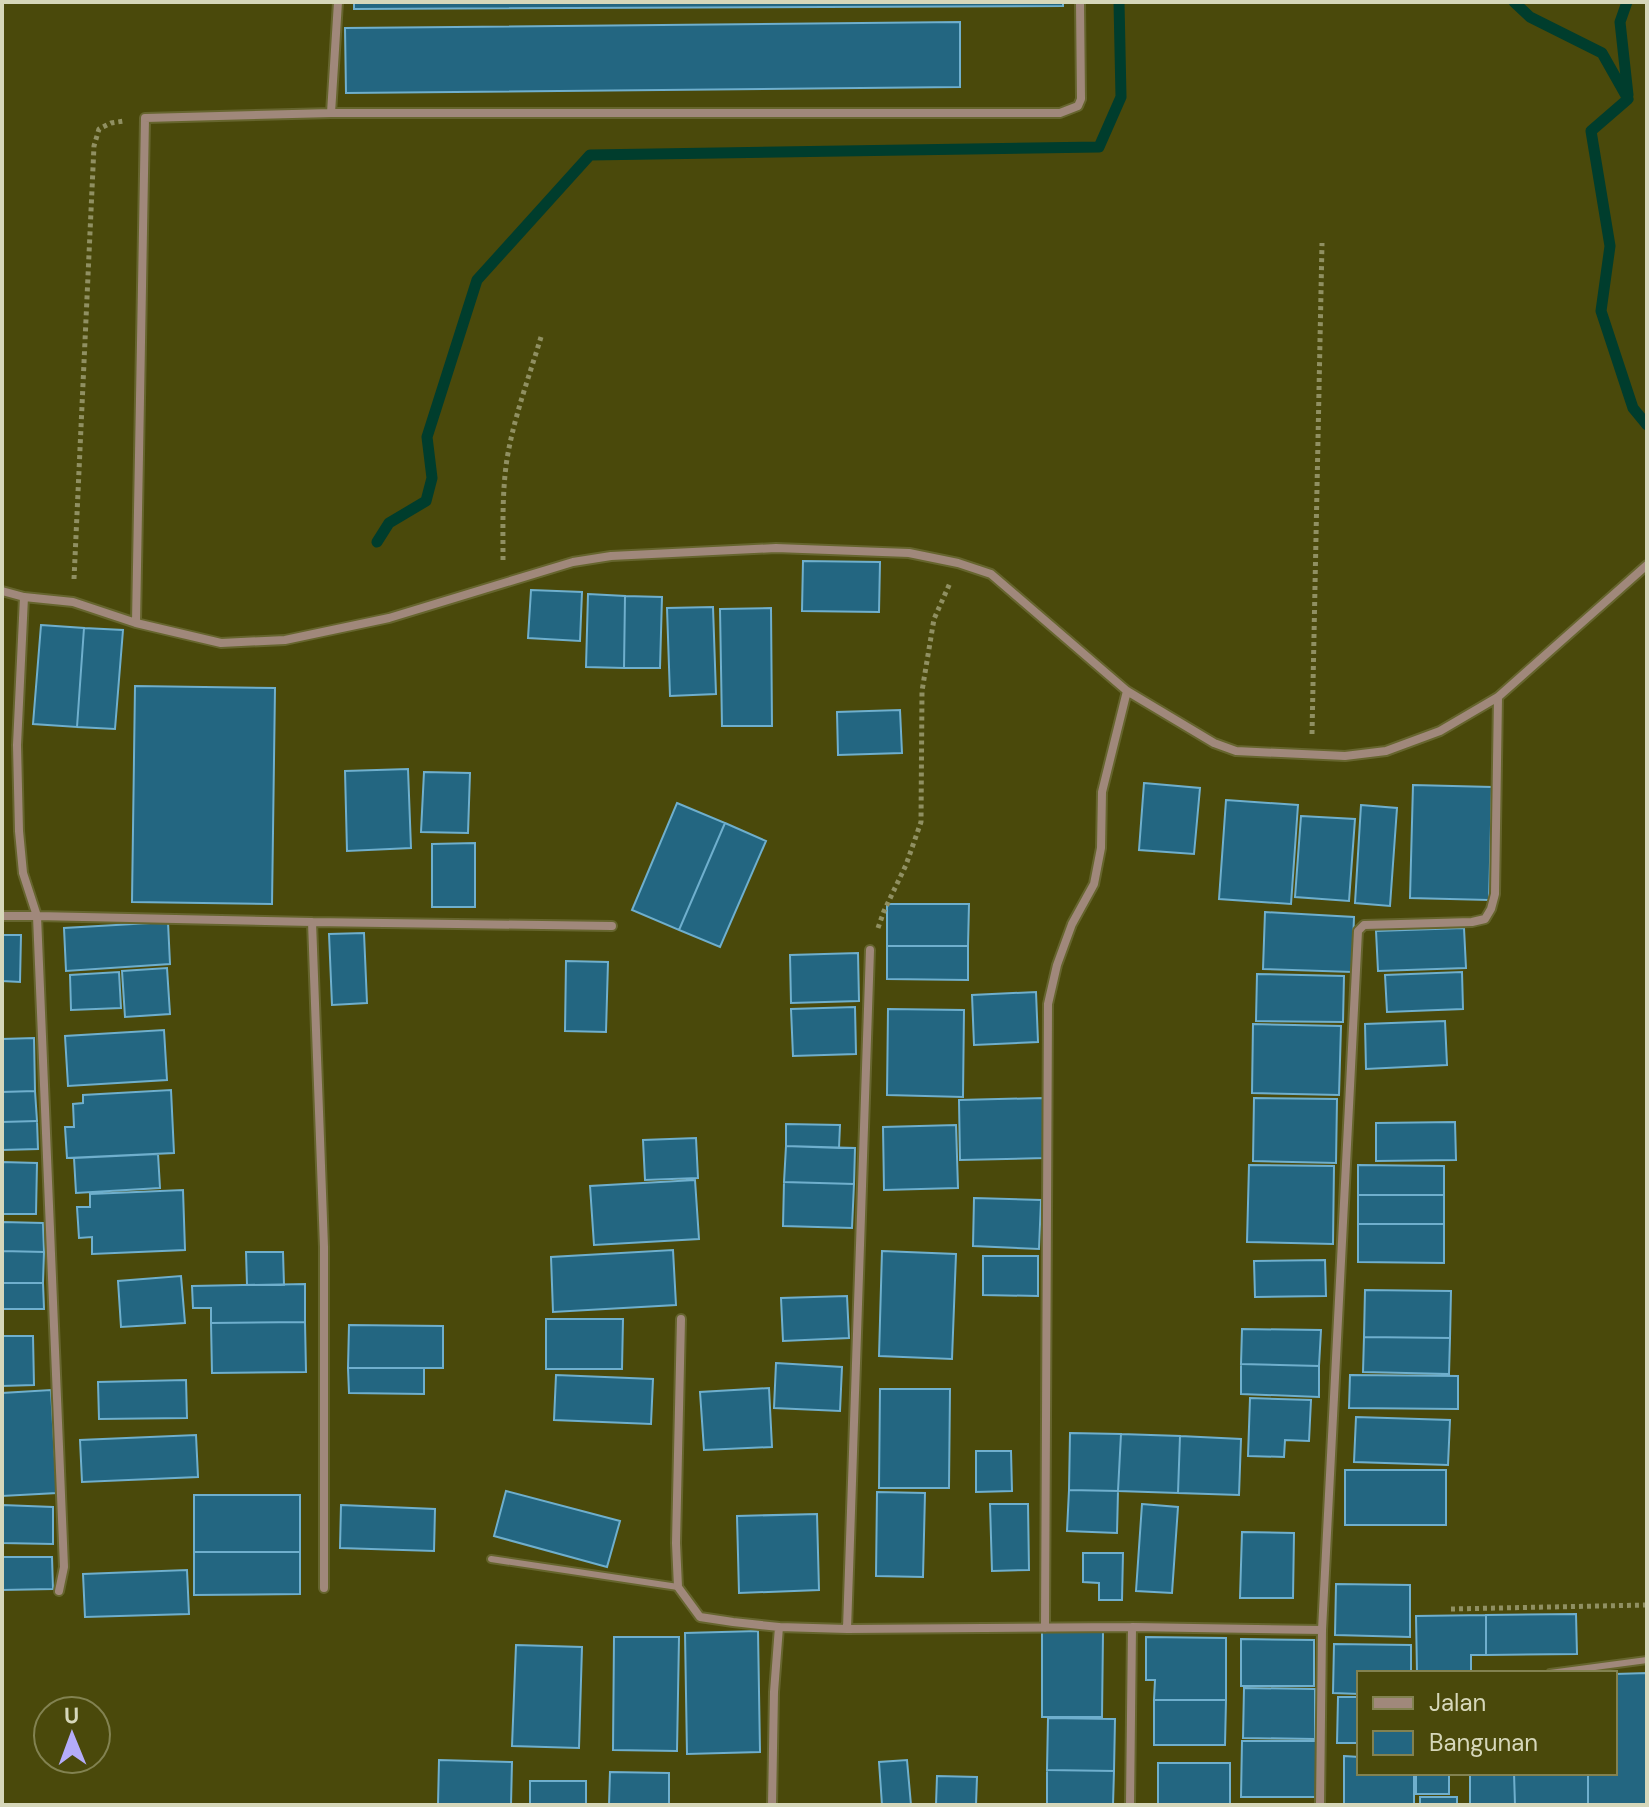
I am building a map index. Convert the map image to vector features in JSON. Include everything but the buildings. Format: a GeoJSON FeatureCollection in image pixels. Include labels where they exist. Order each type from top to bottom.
{"type":"FeatureCollection","features":[{"type":"Feature","properties":{"kind":"street"},"geometry":{"type":"LineString","coordinates":[[331,113],[338,2]]}},
{"type":"Feature","properties":{"kind":"street"},"geometry":{"type":"LineString","coordinates":[[136,623],[145,118],[331,113],[1060,113],[1078,106],[1081,99],[1080,2]]}},
{"type":"Feature","properties":{"kind":"street"},"geometry":{"type":"LineString","coordinates":[[2,591],[24,597],[73,602],[136,623],[221,643],[285,640],[389,618],[573,562],[611,556],[776,548],[909,553],[958,563],[991,574],[1127,691],[1225,748],[1345,756],[1386,751],[1440,731],[1498,697],[1647,565]]}},
{"type":"Feature","properties":{"kind":"street"},"geometry":{"type":"LineString","coordinates":[[24,597],[17,745],[19,831],[23,873],[37,916],[64,1567],[59,1591]]}},
{"type":"Feature","properties":{"kind":"street"},"geometry":{"type":"LineString","coordinates":[[1045,1628],[1048,1004],[1057,965],[1072,924],[1094,884],[1101,848],[1102,792],[1127,691]]}},
{"type":"Feature","properties":{"kind":"street"},"geometry":{"type":"LineString","coordinates":[[1320,1805],[1322,1630],[1358,931],[1364,925],[1472,922],[1485,919],[1491,909],[1495,894],[1498,697]]}},
{"type":"Feature","properties":{"kind":"street"},"geometry":{"type":"LineString","coordinates":[[2,916],[612,926]]}},
{"type":"Feature","properties":{"kind":"street"},"geometry":{"type":"LineString","coordinates":[[312,922],[324,1247],[324,1588]]}},
{"type":"Feature","properties":{"kind":"street"},"geometry":{"type":"LineString","coordinates":[[847,1629],[870,950]]}},
{"type":"Feature","properties":{"kind":"street"},"geometry":{"type":"LineString","coordinates":[[681,1319],[676,1543],[678,1587],[700,1617],[779,1627],[847,1629],[1132,1627],[1322,1630]]}},
{"type":"Feature","properties":{"kind":"street"},"geometry":{"type":"LineString","coordinates":[[772,1805],[774,1692],[779,1627]]}},
{"type":"Feature","properties":{"kind":"street"},"geometry":{"type":"LineString","coordinates":[[1130,1805],[1132,1627]]}},
{"type":"Feature","properties":{"kind":"lane"},"geometry":{"type":"LineString","coordinates":[[491,1559],[678,1587]]}},
{"type":"Feature","properties":{"kind":"lane"},"geometry":{"type":"LineString","coordinates":[[1565,1671],[1647,1660]]}},
{"type":"Feature","properties":{"kind":"path"},"geometry":{"type":"LineString","coordinates":[[73,602],[94,146],[96,134],[106,125],[145,118]]}},
{"type":"Feature","properties":{"kind":"path"},"geometry":{"type":"LineString","coordinates":[[1311,755],[1322,243]]}},
{"type":"Feature","properties":{"kind":"path"},"geometry":{"type":"LineString","coordinates":[[503,585],[507,457],[541,337]]}},
{"type":"Feature","properties":{"kind":"path"},"geometry":{"type":"LineString","coordinates":[[870,950],[921,822],[922,691],[934,619],[958,563]]}},
{"type":"Feature","properties":{"kind":"path"},"geometry":{"type":"LineString","coordinates":[[1451,1609],[1647,1605]]}},
{"type":"Feature","properties":{"kind":"waterway"},"geometry":{"type":"LineString","coordinates":[[377,542],[389,523],[426,501],[432,478],[427,437],[477,280],[590,155],[1099,147],[1121,97],[1119,2]]}},
{"type":"Feature","properties":{"kind":"waterway"},"geometry":{"type":"LineString","coordinates":[[1514,2],[1530,17],[1602,53],[1628,99],[1591,131],[1610,246],[1601,311],[1633,408],[1647,425]]}},
{"type":"Feature","properties":{"kind":"waterway"},"geometry":{"type":"LineString","coordinates":[[1627,2],[1620,22],[1628,95]]}}]}
